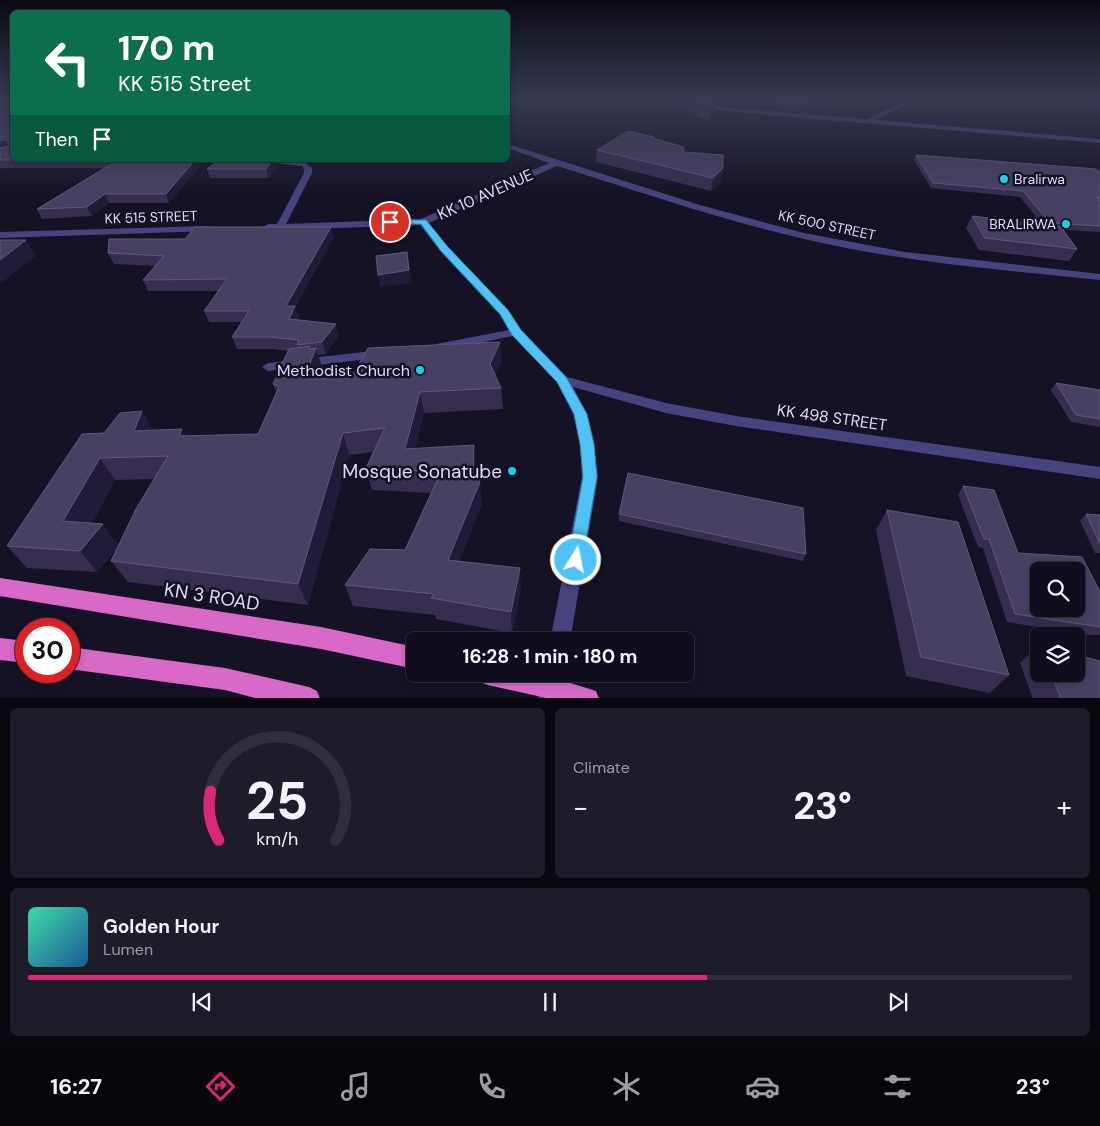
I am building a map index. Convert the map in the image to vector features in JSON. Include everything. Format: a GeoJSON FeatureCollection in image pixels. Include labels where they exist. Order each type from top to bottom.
{"type":"FeatureCollection","features":[{"type":"Feature","properties":{"kind":"highway","name":"KN 3 ROAD"},"geometry":{"type":"LineString","coordinates":[[0,587],[321,638],[406,656]]}},
{"type":"Feature","properties":{"kind":"highway"},"geometry":{"type":"LineString","coordinates":[[0,649],[15,651]]}},
{"type":"Feature","properties":{"kind":"highway"},"geometry":{"type":"LineString","coordinates":[[80,659],[225,679],[309,698]]}},
{"type":"Feature","properties":{"kind":"highway"},"geometry":{"type":"LineString","coordinates":[[530,682],[551,686],[588,698]]}},
{"type":"Feature","properties":{"kind":"street"},"geometry":{"type":"LineString","coordinates":[[979,131],[1100,141]]}},
{"type":"Feature","properties":{"kind":"street","name":"KK 10 AVENUE"},"geometry":{"type":"LineString","coordinates":[[510,147],[556,163]]}},
{"type":"Feature","properties":{"kind":"street"},"geometry":{"type":"LineString","coordinates":[[280,227],[308,174],[308,168],[304,164],[284,162]]}},
{"type":"Feature","properties":{"kind":"street","name":"KK 10 AVENUE"},"geometry":{"type":"LineString","coordinates":[[556,163],[423,222],[444,249],[504,312],[516,332],[562,380],[580,414],[587,444],[590,477],[562,632]]}},
{"type":"Feature","properties":{"kind":"street","name":"KK 500 STREET"},"geometry":{"type":"LineString","coordinates":[[556,163],[783,231],[840,244],[944,260],[1100,277]]}},
{"type":"Feature","properties":{"kind":"street"},"geometry":{"type":"LineString","coordinates":[[261,227],[423,222]]}},
{"type":"Feature","properties":{"kind":"street","name":"KK 515 STREET"},"geometry":{"type":"LineString","coordinates":[[0,235],[222,228]]}},
{"type":"Feature","properties":{"kind":"street"},"geometry":{"type":"LineString","coordinates":[[426,349],[516,332]]}},
{"type":"Feature","properties":{"kind":"street"},"geometry":{"type":"LineString","coordinates":[[268,367],[396,352]]}},
{"type":"Feature","properties":{"kind":"street","name":"KK 498 STREET"},"geometry":{"type":"LineString","coordinates":[[562,380],[666,408],[736,421],[1100,473]]}},
{"type":"Feature","properties":{"kind":"building"},"geometry":{"type":"Polygon","coordinates":[[[0,131],[10,131],[10,160],[0,160],[0,148],[9,146],[7,140],[0,141],[0,131]]]}},
{"type":"Feature","properties":{"kind":"building"},"geometry":{"type":"Polygon","coordinates":[[[628,131],[684,147],[683,152],[723,155],[723,168],[713,178],[597,150],[628,131]]]}},
{"type":"Feature","properties":{"kind":"building"},"geometry":{"type":"Polygon","coordinates":[[[916,155],[1096,169],[1100,172],[1100,198],[1097,198],[1100,201],[1100,226],[1050,223],[1023,191],[933,183],[916,155]]]}},
{"type":"Feature","properties":{"kind":"building"},"geometry":{"type":"Polygon","coordinates":[[[115,162],[193,162],[166,194],[105,194],[87,207],[37,209],[115,162]]]}},
{"type":"Feature","properties":{"kind":"building"},"geometry":{"type":"Polygon","coordinates":[[[216,162],[271,162],[266,169],[207,169],[216,162]]]}},
{"type":"Feature","properties":{"kind":"building"},"geometry":{"type":"Polygon","coordinates":[[[972,216],[1061,227],[1077,249],[985,238],[972,216]]]}},
{"type":"Feature","properties":{"kind":"building"},"geometry":{"type":"Polygon","coordinates":[[[195,227],[331,227],[286,306],[295,306],[289,319],[336,324],[322,342],[297,345],[299,340],[269,337],[232,337],[249,311],[204,311],[227,279],[143,280],[164,256],[108,253],[109,239],[185,239],[195,227]]]}},
{"type":"Feature","properties":{"kind":"building"},"geometry":{"type":"Polygon","coordinates":[[[0,240],[26,240],[0,260],[0,240]]]}},
{"type":"Feature","properties":{"kind":"building"},"geometry":{"type":"Polygon","coordinates":[[[407,252],[409,270],[378,275],[376,256],[407,252]]]}},
{"type":"Feature","properties":{"kind":"building"},"geometry":{"type":"Polygon","coordinates":[[[500,342],[490,364],[501,388],[420,392],[405,449],[474,445],[473,472],[480,482],[448,560],[520,568],[511,612],[431,598],[434,594],[345,585],[370,549],[405,550],[441,472],[366,468],[385,428],[343,433],[298,584],[111,561],[136,509],[168,456],[100,458],[63,521],[103,524],[80,551],[7,546],[82,434],[104,433],[120,413],[142,411],[134,431],[182,429],[179,436],[258,434],[279,387],[273,384],[289,349],[310,346],[309,349],[316,348],[304,379],[351,378],[368,348],[500,342]]]}},
{"type":"Feature","properties":{"kind":"building"},"geometry":{"type":"Polygon","coordinates":[[[1056,383],[1100,390],[1100,419],[1076,415],[1056,383]]]}},
{"type":"Feature","properties":{"kind":"building"},"geometry":{"type":"Polygon","coordinates":[[[628,473],[803,508],[806,554],[619,514],[628,473]]]}},
{"type":"Feature","properties":{"kind":"building"},"geometry":{"type":"Polygon","coordinates":[[[963,486],[994,490],[1018,553],[1082,557],[1085,562],[1030,562],[1030,616],[1015,614],[989,539],[984,539],[963,486]]]}},
{"type":"Feature","properties":{"kind":"building"},"geometry":{"type":"Polygon","coordinates":[[[887,510],[958,522],[1009,675],[921,657],[887,510]]]}},
{"type":"Feature","properties":{"kind":"building"},"geometry":{"type":"Polygon","coordinates":[[[1086,514],[1100,515],[1100,544],[1086,514]]]}},
{"type":"Feature","properties":{"kind":"building"},"geometry":{"type":"Polygon","coordinates":[[[1085,563],[1100,592],[1100,627],[1035,617],[1085,617],[1085,563]]]}},
{"type":"Feature","properties":{"kind":"building"},"geometry":{"type":"Polygon","coordinates":[[[1085,657],[1100,661],[1100,698],[1061,698],[1054,682],[1085,682],[1085,657]]]}},
{"type":"Feature","properties":{"kind":"place","name":"Bralirwa"},"geometry":{"type":"Point","coordinates":[1004,179]}},
{"type":"Feature","properties":{"kind":"place","name":"BRALIRWA"},"geometry":{"type":"Point","coordinates":[1066,224]}},
{"type":"Feature","properties":{"kind":"place","name":"Methodist Church"},"geometry":{"type":"Point","coordinates":[420,370]}},
{"type":"Feature","properties":{"kind":"place","name":"Mosque Sonatube"},"geometry":{"type":"Point","coordinates":[512,471]}},
{"type":"Feature","properties":{"kind":"route"},"geometry":{"type":"LineString","coordinates":[[390,222],[423,222],[444,249],[504,312],[516,332],[562,380],[580,414],[587,444],[590,477],[576,560]]}}]}
